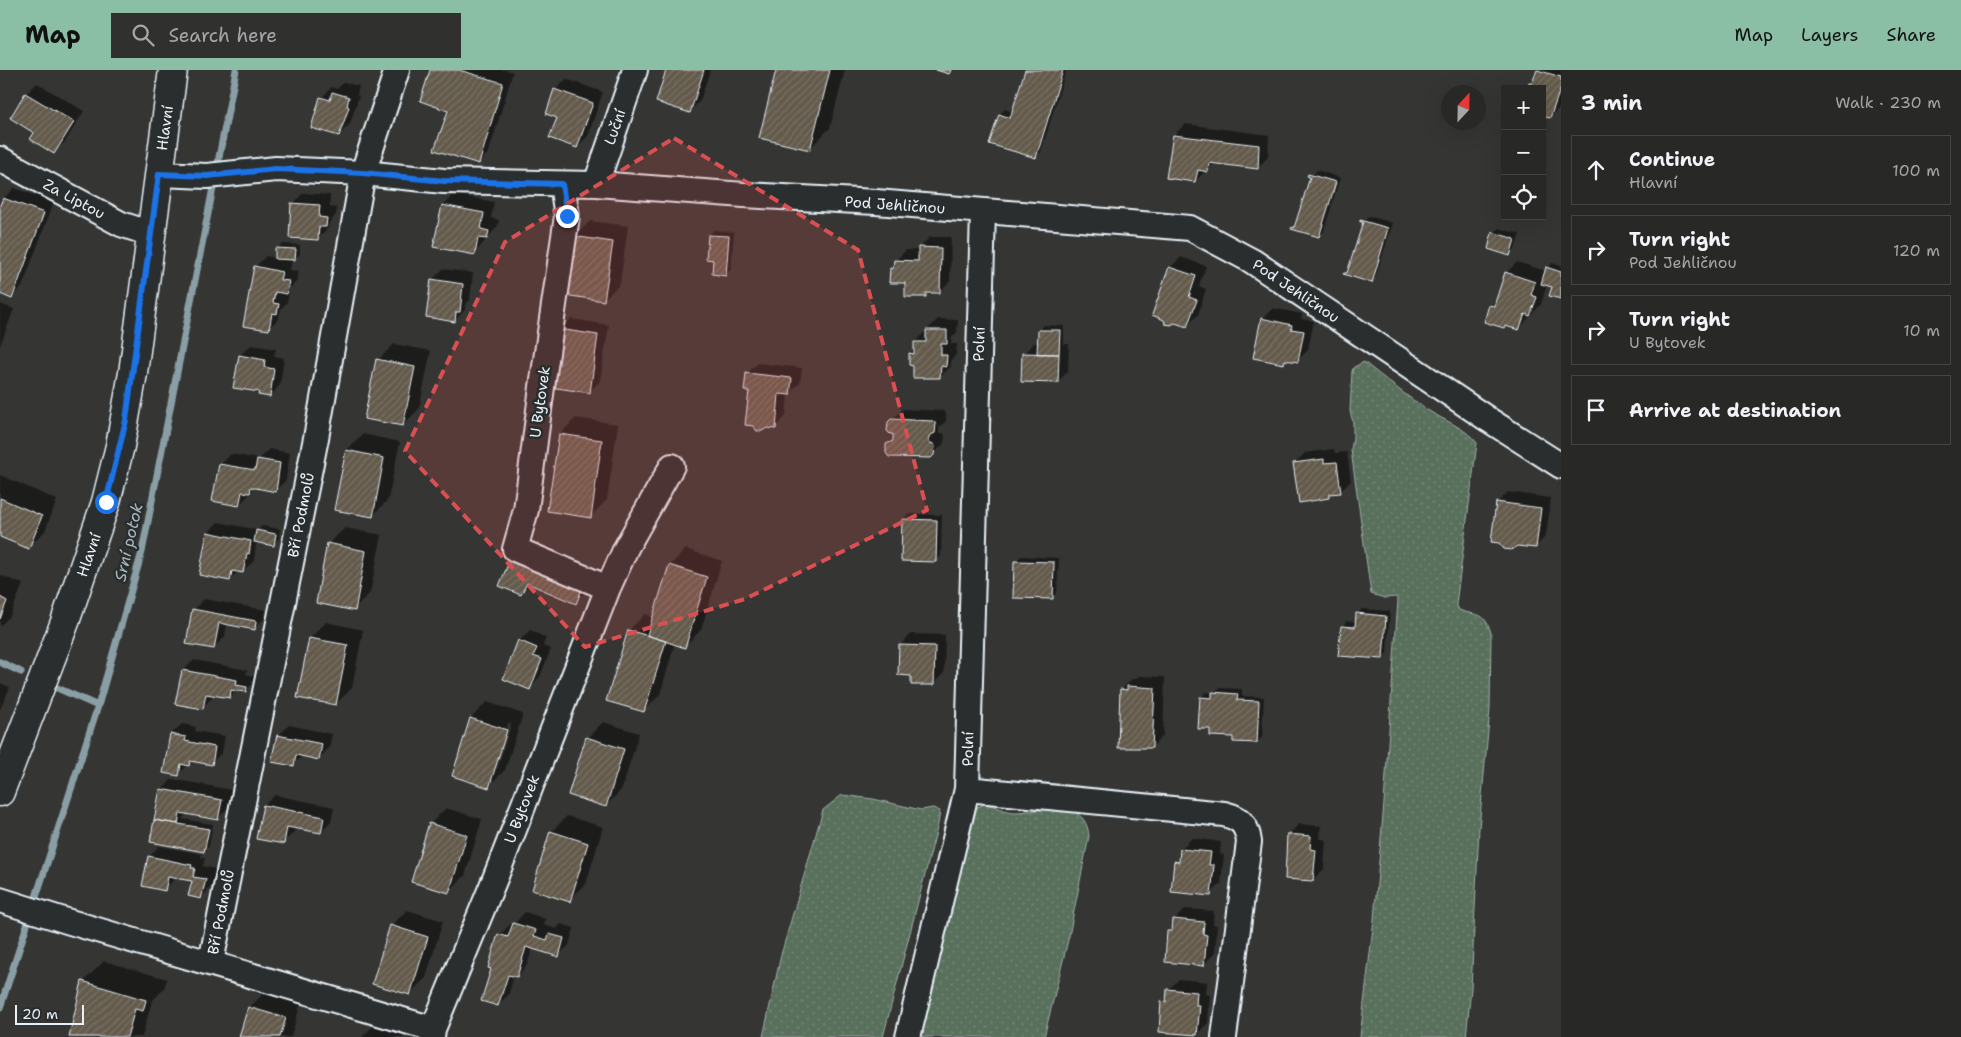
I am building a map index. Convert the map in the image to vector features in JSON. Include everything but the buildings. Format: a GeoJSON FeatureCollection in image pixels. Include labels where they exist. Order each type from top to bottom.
{"type":"FeatureCollection","features":[{"type":"Feature","properties":{"kind":"street","name":"Hlavní"},"geometry":{"type":"LineString","coordinates":[[0,792],[69,613],[114,472],[127,411],[173,70]]}},
{"type":"Feature","properties":{"kind":"street","name":"Bří Podmolů"},"geometry":{"type":"LineString","coordinates":[[211,962],[316,438],[363,173],[397,70]]}},
{"type":"Feature","properties":{"kind":"street","name":"Luční"},"geometry":{"type":"LineString","coordinates":[[596,184],[635,70]]}},
{"type":"Feature","properties":{"kind":"street","name":"Za Liptou"},"geometry":{"type":"LineString","coordinates":[[0,159],[121,224],[151,234]]}},
{"type":"Feature","properties":{"kind":"street","name":"Pod Jehličnou"},"geometry":{"type":"LineString","coordinates":[[159,174],[232,175],[276,169],[363,173],[444,181],[596,184],[876,202],[1190,228],[1252,260],[1489,420],[1561,466]]}},
{"type":"Feature","properties":{"kind":"street","name":"U Bytovek"},"geometry":{"type":"LineString","coordinates":[[562,184],[567,216],[526,510],[515,549],[608,588]]}},
{"type":"Feature","properties":{"kind":"street","name":"Polní"},"geometry":{"type":"LineString","coordinates":[[908,1037],[967,789],[983,212]]}},
{"type":"Feature","properties":{"kind":"street","name":"U Bytovek"},"geometry":{"type":"LineString","coordinates":[[432,1033],[496,876],[608,588],[626,548],[672,466]]}},
{"type":"Feature","properties":{"kind":"street"},"geometry":{"type":"LineString","coordinates":[[967,789],[1224,814],[1236,817],[1244,825],[1248,833],[1249,842],[1224,1037]]}},
{"type":"Feature","properties":{"kind":"street"},"geometry":{"type":"LineString","coordinates":[[0,900],[211,962],[432,1033]]}},
{"type":"Feature","properties":{"kind":"highlighted area"},"geometry":{"type":"Polygon","coordinates":[[[674,138],[858,250],[927,510],[745,599],[585,647],[405,451],[505,242],[674,138]]]}},
{"type":"Feature","properties":{"kind":"green space"},"geometry":{"type":"Polygon","coordinates":[[[1364,362],[1412,399],[1461,429],[1477,443],[1456,604],[1459,610],[1483,617],[1491,633],[1490,709],[1479,828],[1471,988],[1466,1037],[1360,1037],[1374,919],[1398,600],[1396,597],[1385,598],[1371,594],[1351,450],[1353,438],[1353,422],[1350,411],[1352,371],[1354,367],[1364,362]]]}},
{"type":"Feature","properties":{"kind":"green space"},"geometry":{"type":"Polygon","coordinates":[[[842,795],[873,799],[921,810],[933,808],[940,811],[883,1037],[763,1037],[781,955],[823,810],[842,795]]]}},
{"type":"Feature","properties":{"kind":"green space"},"geometry":{"type":"Polygon","coordinates":[[[985,804],[1011,812],[1061,809],[1080,815],[1086,823],[1089,836],[1069,936],[1044,1037],[919,1037],[977,807],[985,804]]]}},
{"type":"Feature","properties":{"kind":"waterway","name":"Srní potok"},"geometry":{"type":"LineString","coordinates":[[0,1008],[98,706],[142,552],[236,70]]}},
{"type":"Feature","properties":{"kind":"waterway"},"geometry":{"type":"LineString","coordinates":[[0,662],[21,672]]}},
{"type":"Feature","properties":{"kind":"waterway"},"geometry":{"type":"LineString","coordinates":[[55,687],[98,706]]}},
{"type":"Feature","properties":{"kind":"route"},"geometry":{"type":"LineString","coordinates":[[106,502],[126,420],[159,174],[188,176],[232,175],[276,169],[363,173],[444,181],[562,184],[567,216]]}}]}
